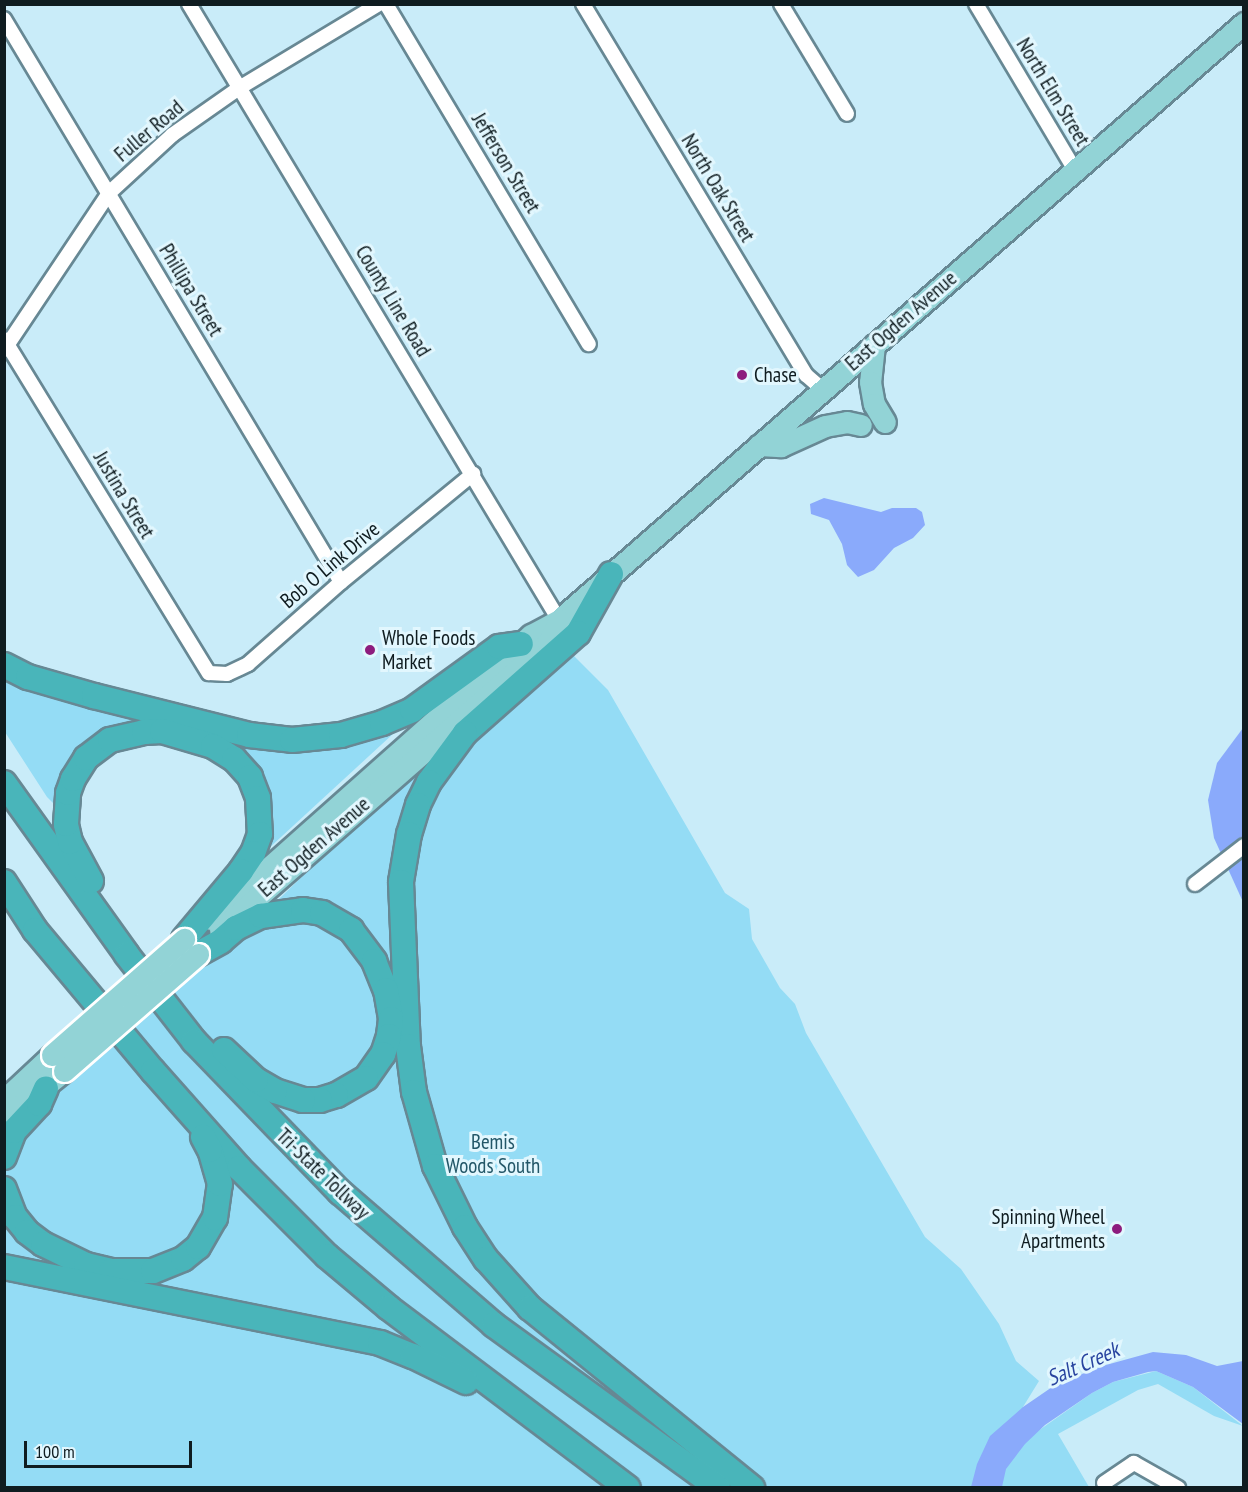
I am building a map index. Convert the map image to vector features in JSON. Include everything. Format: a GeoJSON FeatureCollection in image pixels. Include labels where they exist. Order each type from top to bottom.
{"type":"FeatureCollection","features":[{"type":"Feature","properties":{"kind":"highway"},"geometry":{"type":"LineString","coordinates":[[611,574],[578,633],[465,733],[429,782],[418,806],[407,842],[401,882],[408,1046],[414,1092],[435,1166],[465,1227],[486,1259],[530,1308],[752,1488]]}},
{"type":"Feature","properties":{"kind":"highway"},"geometry":{"type":"LineString","coordinates":[[4,665],[28,677],[126,704],[249,735],[292,740],[341,735],[382,723],[412,710],[499,647],[521,644]]}},
{"type":"Feature","properties":{"kind":"highway"},"geometry":{"type":"LineString","coordinates":[[127,955],[116,916],[88,877],[70,842],[66,806],[73,779],[86,758],[110,740],[128,734],[162,731],[213,746],[234,759],[250,777],[258,798],[260,834],[253,853],[191,946]]}},
{"type":"Feature","properties":{"kind":"highway","name":"Tri-State Tollway"},"geometry":{"type":"LineString","coordinates":[[4,783],[127,955],[194,1041],[286,1139],[396,1243],[494,1325],[718,1488]]}},
{"type":"Feature","properties":{"kind":"highway"},"geometry":{"type":"LineString","coordinates":[[4,882],[35,930],[153,1071],[239,1168],[327,1256],[389,1308],[628,1488]]}},
{"type":"Feature","properties":{"kind":"highway"},"geometry":{"type":"LineString","coordinates":[[191,946],[221,941],[236,928],[261,916],[303,910],[322,913],[351,930],[368,953],[386,990],[391,1019],[389,1036],[383,1054],[366,1078],[351,1088],[320,1100],[303,1100],[276,1091],[256,1080],[220,1046],[194,1041]]}},
{"type":"Feature","properties":{"kind":"highway"},"geometry":{"type":"LineString","coordinates":[[4,1189],[15,1217],[27,1232],[43,1244],[86,1265],[135,1273],[153,1271],[183,1259],[208,1233],[219,1202],[220,1184],[210,1150],[200,1132],[153,1071]]}},
{"type":"Feature","properties":{"kind":"highway"},"geometry":{"type":"LineString","coordinates":[[4,1157],[14,1131],[39,1104],[46,1088]]}},
{"type":"Feature","properties":{"kind":"highway"},"geometry":{"type":"LineString","coordinates":[[4,1267],[380,1343],[442,1369],[496,1401],[547,1426]]}},
{"type":"Feature","properties":{"kind":"main road","name":"East Ogden Avenue"},"geometry":{"type":"LineString","coordinates":[[58,1063],[191,946],[210,919],[531,635],[559,620],[1244,23]]}},
{"type":"Feature","properties":{"kind":"main road"},"geometry":{"type":"LineString","coordinates":[[874,345],[870,382],[874,404],[885,423]]}},
{"type":"Feature","properties":{"kind":"main road"},"geometry":{"type":"LineString","coordinates":[[759,445],[781,446],[825,426],[847,422],[861,425]]}},
{"type":"Feature","properties":{"kind":"main road","name":"East Ogden Avenue"},"geometry":{"type":"LineString","coordinates":[[191,946],[215,935],[548,643],[559,620]]}},
{"type":"Feature","properties":{"kind":"main road"},"geometry":{"type":"LineString","coordinates":[[4,1119],[32,1096],[46,1088],[58,1063]]}},
{"type":"Feature","properties":{"kind":"main road"},"geometry":{"type":"LineString","coordinates":[[4,1100],[58,1063]]}},
{"type":"Feature","properties":{"kind":"street","name":"County Line Road"},"geometry":{"type":"LineString","coordinates":[[189,4],[559,620]]}},
{"type":"Feature","properties":{"kind":"street","name":"Fuller Road"},"geometry":{"type":"LineString","coordinates":[[6,345],[109,193],[172,135],[239,88],[379,4]]}},
{"type":"Feature","properties":{"kind":"street","name":"Jefferson Street"},"geometry":{"type":"LineString","coordinates":[[386,4],[589,344]]}},
{"type":"Feature","properties":{"kind":"street","name":"North Oak Street"},"geometry":{"type":"LineString","coordinates":[[583,4],[804,373],[822,389]]}},
{"type":"Feature","properties":{"kind":"street"},"geometry":{"type":"LineString","coordinates":[[781,4],[847,114]]}},
{"type":"Feature","properties":{"kind":"street","name":"North Elm Street"},"geometry":{"type":"LineString","coordinates":[[976,4],[1075,170]]}},
{"type":"Feature","properties":{"kind":"street","name":"Phillipa Street"},"geometry":{"type":"LineString","coordinates":[[4,19],[341,582]]}},
{"type":"Feature","properties":{"kind":"street","name":"Justina Street"},"geometry":{"type":"LineString","coordinates":[[6,345],[209,673]]}},
{"type":"Feature","properties":{"kind":"street","name":"Bob O Link Drive"},"geometry":{"type":"LineString","coordinates":[[209,673],[227,674],[248,664],[341,582],[473,474]]}},
{"type":"Feature","properties":{"kind":"street"},"geometry":{"type":"LineString","coordinates":[[1195,884],[1244,846]]}},
{"type":"Feature","properties":{"kind":"street"},"geometry":{"type":"LineString","coordinates":[[1104,1483],[1134,1463],[1178,1488]]}},
{"type":"Feature","properties":{"kind":"green space","name":"Bemis Woods South"},"geometry":{"type":"Polygon","coordinates":[[[570,652],[608,690],[725,893],[749,909],[752,939],[780,988],[795,1004],[806,1033],[925,1237],[961,1269],[999,1324],[1016,1361],[1039,1381],[1023,1407],[1038,1431],[1092,1393],[1113,1382],[1156,1371],[1193,1387],[1243,1426],[1214,1416],[1158,1384],[1138,1390],[1058,1434],[1089,1487],[5,1487],[5,1133],[225,942],[281,897],[345,835],[427,763],[570,652]]]}},
{"type":"Feature","properties":{"kind":"green space"},"geometry":{"type":"Polygon","coordinates":[[[4,676],[136,720],[104,729],[73,752],[60,777],[55,805],[47,797],[5,732],[4,676]]]}},
{"type":"Feature","properties":{"kind":"green space"},"geometry":{"type":"Polygon","coordinates":[[[402,723],[394,733],[268,849],[274,826],[272,803],[259,768],[237,749],[239,742],[402,723]]]}},
{"type":"Feature","properties":{"kind":"water"},"geometry":{"type":"Polygon","coordinates":[[[824,498],[881,512],[892,508],[916,508],[922,512],[925,525],[913,538],[894,548],[874,570],[858,577],[847,565],[842,544],[829,520],[811,514],[810,504],[824,498]]]}},
{"type":"Feature","properties":{"kind":"water"},"geometry":{"type":"Polygon","coordinates":[[[1243,728],[1243,902],[1214,838],[1208,800],[1217,763],[1243,728]]]}},
{"type":"Feature","properties":{"kind":"water"},"geometry":{"type":"Polygon","coordinates":[[[1153,1352],[1186,1355],[1217,1366],[1243,1361],[1243,1424],[1193,1387],[1156,1371],[1148,1372],[1113,1382],[1092,1393],[1045,1425],[1025,1444],[1006,1469],[1002,1487],[971,1487],[977,1464],[990,1436],[1023,1407],[1058,1383],[1106,1365],[1153,1352]]]}},
{"type":"Feature","properties":{"kind":"place","name":"Chase"},"geometry":{"type":"Point","coordinates":[742,375]}},
{"type":"Feature","properties":{"kind":"place","name":"Whole Foods Market"},"geometry":{"type":"Point","coordinates":[370,650]}},
{"type":"Feature","properties":{"kind":"place","name":"Spinning Wheel Apartments"},"geometry":{"type":"Point","coordinates":[1117,1229]}},
{"type":"Feature","properties":{"kind":"water label","name":"Salt Creek"},"geometry":{"type":"Point","coordinates":[1083,1364]}}]}
